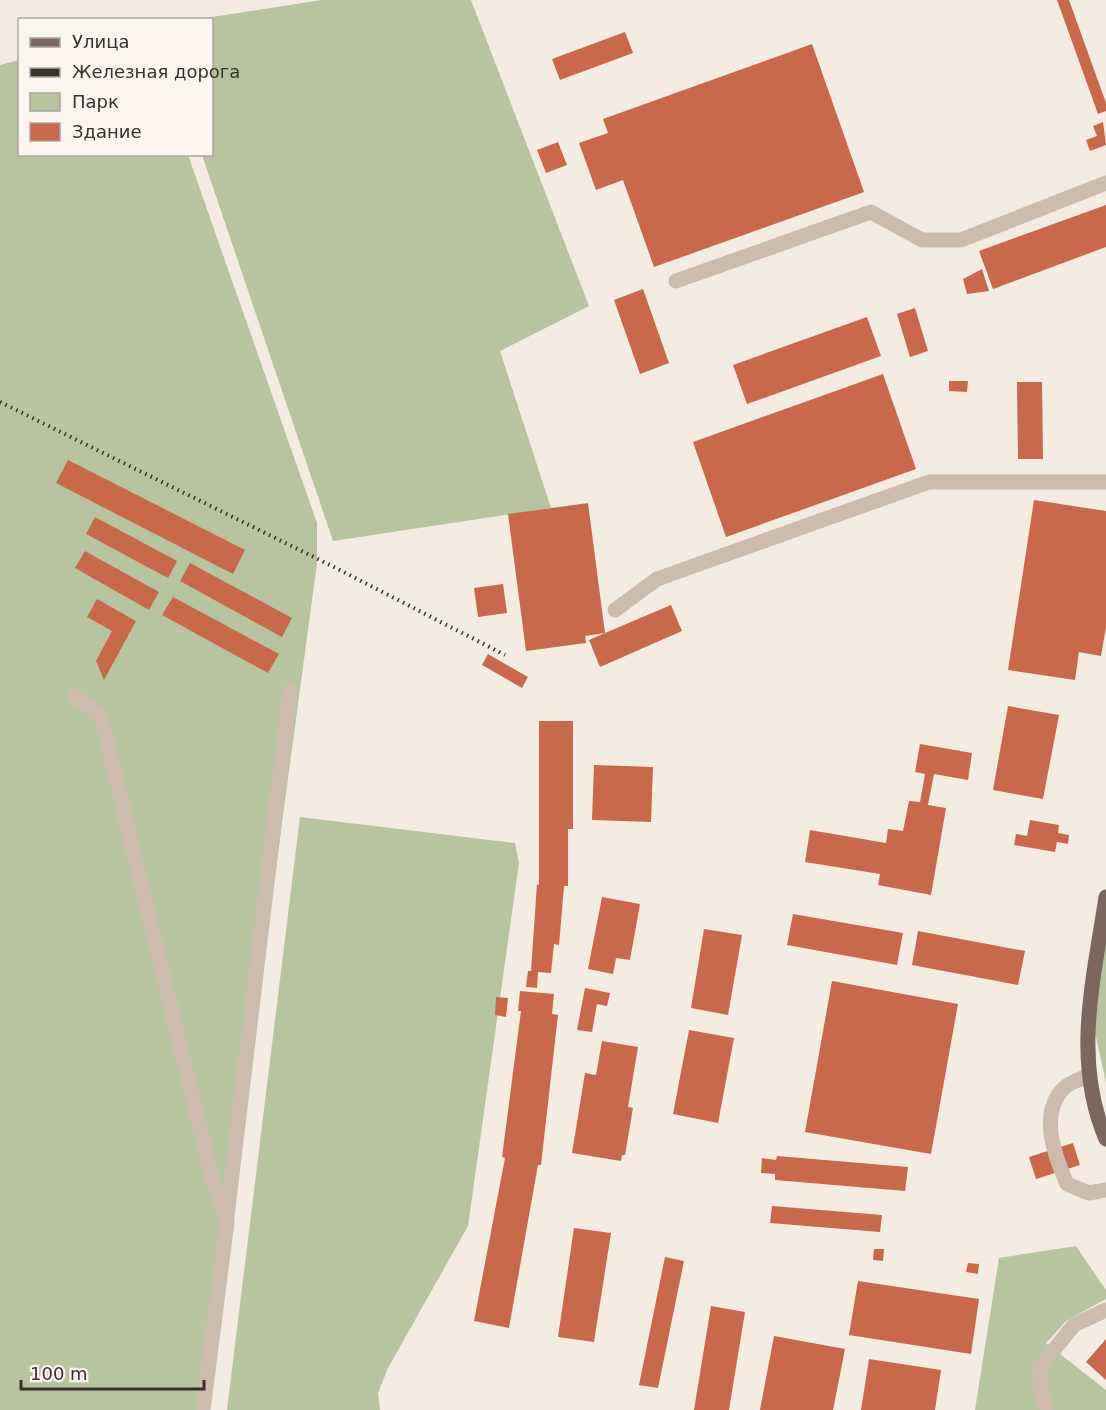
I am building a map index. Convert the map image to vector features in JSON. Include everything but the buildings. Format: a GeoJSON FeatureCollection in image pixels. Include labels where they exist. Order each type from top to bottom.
{"type":"FeatureCollection","features":[{"type":"Feature","properties":{"kind":"main road"},"geometry":{"type":"LineString","coordinates":[[1106,897],[1086,1026],[1089,1075],[1099,1122],[1106,1139]]}},
{"type":"Feature","properties":{"kind":"street"},"geometry":{"type":"LineString","coordinates":[[676,281],[871,212],[922,240],[961,240],[1106,183]]}},
{"type":"Feature","properties":{"kind":"street"},"geometry":{"type":"LineString","coordinates":[[615,610],[657,579],[929,482],[1106,482]]}},
{"type":"Feature","properties":{"kind":"street"},"geometry":{"type":"LineString","coordinates":[[203,1410],[290,691]]}},
{"type":"Feature","properties":{"kind":"street"},"geometry":{"type":"LineString","coordinates":[[75,696],[101,717],[211,1174],[226,1222]]}},
{"type":"Feature","properties":{"kind":"street"},"geometry":{"type":"LineString","coordinates":[[1089,1075],[1064,1088],[1052,1112],[1052,1149],[1067,1184],[1089,1193],[1106,1190]]}},
{"type":"Feature","properties":{"kind":"street"},"geometry":{"type":"LineString","coordinates":[[1047,1410],[1041,1392],[1040,1367],[1074,1325],[1106,1310]]}},
{"type":"Feature","properties":{"kind":"green space"},"geometry":{"type":"Polygon","coordinates":[[[322,0],[471,0],[589,306],[500,351],[551,508],[333,541],[202,156],[213,156],[213,18],[205,18],[322,0]]]}},
{"type":"Feature","properties":{"kind":"green space"},"geometry":{"type":"Polygon","coordinates":[[[18,60],[18,156],[188,156],[317,523],[317,563],[203,1410],[0,1410],[0,65],[18,60]]]}},
{"type":"Feature","properties":{"kind":"green space"},"geometry":{"type":"Polygon","coordinates":[[[300,817],[515,843],[519,863],[468,1226],[388,1368],[378,1393],[380,1410],[227,1410],[300,817]]]}},
{"type":"Feature","properties":{"kind":"green space"},"geometry":{"type":"Polygon","coordinates":[[[1106,937],[1106,1083],[1093,1023],[1106,937]]]}},
{"type":"Feature","properties":{"kind":"green space"},"geometry":{"type":"Polygon","coordinates":[[[1076,1246],[1106,1290],[1106,1299],[1066,1321],[1046,1343],[1106,1390],[1106,1410],[975,1410],[999,1258],[1076,1246]]]}},
{"type":"Feature","properties":{"kind":"railway"},"geometry":{"type":"LineString","coordinates":[[0,402],[332,566],[505,655]]}}]}
